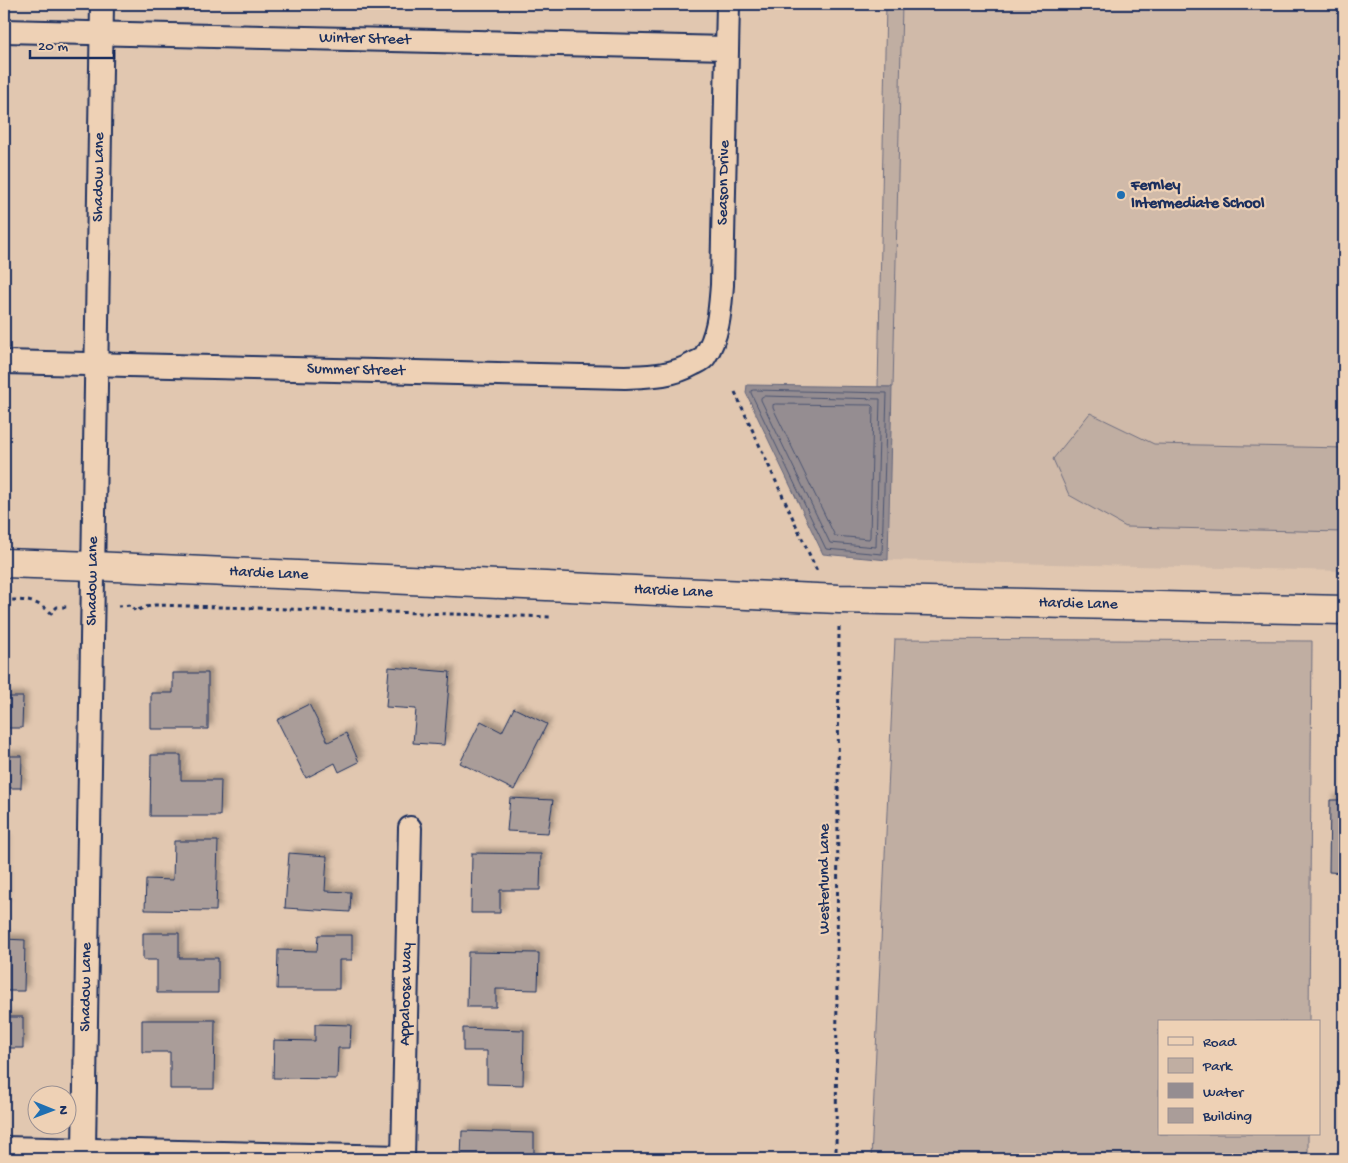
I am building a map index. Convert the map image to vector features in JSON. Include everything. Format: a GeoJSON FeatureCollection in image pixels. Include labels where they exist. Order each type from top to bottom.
{"type":"FeatureCollection","features":[{"type":"Feature","properties":{"kind":"street","name":"Shadow Lane"},"geometry":{"type":"LineString","coordinates":[[83,1154],[102,4]]}},
{"type":"Feature","properties":{"kind":"street","name":"Season Drive"},"geometry":{"type":"LineString","coordinates":[[705,358],[716,335],[720,315],[722,285],[728,4]]}},
{"type":"Feature","properties":{"kind":"street","name":"Winter Street"},"geometry":{"type":"LineString","coordinates":[[4,31],[727,48]]}},
{"type":"Feature","properties":{"kind":"street","name":"Summer Street"},"geometry":{"type":"LineString","coordinates":[[4,362],[625,377],[661,375],[682,370],[705,358]]}},
{"type":"Feature","properties":{"kind":"street","name":"Hardie Lane"},"geometry":{"type":"LineString","coordinates":[[4,563],[839,599],[1344,610]]}},
{"type":"Feature","properties":{"kind":"street","name":"Appaloosa Way"},"geometry":{"type":"LineString","coordinates":[[402,1158],[410,828]]}},
{"type":"Feature","properties":{"kind":"street"},"geometry":{"type":"LineString","coordinates":[[4,1148],[83,1154],[402,1158]]}},
{"type":"Feature","properties":{"kind":"path"},"geometry":{"type":"LineString","coordinates":[[735,392],[817,571]]}},
{"type":"Feature","properties":{"kind":"path","name":"Westerlund Lane"},"geometry":{"type":"LineString","coordinates":[[836,1159],[839,599]]}},
{"type":"Feature","properties":{"kind":"path"},"geometry":{"type":"LineString","coordinates":[[4,600],[28,600],[37,603],[51,613],[57,607]]}},
{"type":"Feature","properties":{"kind":"path"},"geometry":{"type":"LineString","coordinates":[[131,605],[135,611],[146,606],[155,605],[554,617]]}},
{"type":"Feature","properties":{"kind":"shaded area","name":"Fernley Intermediate School"},"geometry":{"type":"Polygon","coordinates":[[[902,4],[1344,4],[1344,571],[888,560],[902,4]]]}},
{"type":"Feature","properties":{"kind":"green space"},"geometry":{"type":"Polygon","coordinates":[[[886,4],[902,4],[893,387],[878,387],[886,4]]]}},
{"type":"Feature","properties":{"kind":"green space"},"geometry":{"type":"Polygon","coordinates":[[[1090,413],[1154,444],[1344,448],[1344,532],[1126,527],[1069,495],[1053,459],[1090,413]]]}},
{"type":"Feature","properties":{"kind":"green space"},"geometry":{"type":"Polygon","coordinates":[[[895,639],[1312,641],[1309,1020],[1158,1020],[1158,1136],[1308,1136],[1308,1159],[871,1159],[895,639]]]}},
{"type":"Feature","properties":{"kind":"water"},"geometry":{"type":"Polygon","coordinates":[[[747,385],[892,387],[888,560],[823,554],[746,393],[747,385]]]}},
{"type":"Feature","properties":{"kind":"building"},"geometry":{"type":"Polygon","coordinates":[[[389,667],[450,672],[444,745],[413,743],[416,709],[386,707],[389,667]]]}},
{"type":"Feature","properties":{"kind":"building"},"geometry":{"type":"Polygon","coordinates":[[[173,673],[208,673],[208,729],[151,729],[151,693],[173,693],[173,673]]]}},
{"type":"Feature","properties":{"kind":"building"},"geometry":{"type":"Polygon","coordinates":[[[4,697],[23,697],[22,728],[4,728],[4,697]]]}},
{"type":"Feature","properties":{"kind":"building"},"geometry":{"type":"Polygon","coordinates":[[[309,704],[328,742],[346,733],[359,762],[339,772],[335,763],[306,778],[277,720],[309,704]]]}},
{"type":"Feature","properties":{"kind":"building"},"geometry":{"type":"Polygon","coordinates":[[[514,708],[547,724],[514,790],[460,763],[481,721],[502,732],[514,708]]]}},
{"type":"Feature","properties":{"kind":"building"},"geometry":{"type":"Polygon","coordinates":[[[151,755],[181,755],[181,780],[221,780],[220,816],[150,816],[151,755]]]}},
{"type":"Feature","properties":{"kind":"building"},"geometry":{"type":"Polygon","coordinates":[[[4,756],[22,756],[21,788],[4,788],[4,756]]]}},
{"type":"Feature","properties":{"kind":"building"},"geometry":{"type":"Polygon","coordinates":[[[510,798],[553,800],[548,833],[507,831],[510,798]]]}},
{"type":"Feature","properties":{"kind":"building"},"geometry":{"type":"Polygon","coordinates":[[[1330,800],[1344,800],[1344,873],[1329,872],[1330,800]]]}},
{"type":"Feature","properties":{"kind":"building"},"geometry":{"type":"Polygon","coordinates":[[[4,839],[5,839],[4,904],[4,839]]]}},
{"type":"Feature","properties":{"kind":"building"},"geometry":{"type":"Polygon","coordinates":[[[174,841],[218,841],[216,911],[145,910],[146,879],[173,880],[174,841]]]}},
{"type":"Feature","properties":{"kind":"building"},"geometry":{"type":"Polygon","coordinates":[[[289,853],[327,856],[325,891],[351,892],[350,912],[285,908],[289,853]]]}},
{"type":"Feature","properties":{"kind":"building"},"geometry":{"type":"Polygon","coordinates":[[[472,853],[541,854],[540,890],[500,890],[500,913],[471,913],[472,853]]]}},
{"type":"Feature","properties":{"kind":"building"},"geometry":{"type":"Polygon","coordinates":[[[143,933],[179,933],[179,958],[218,958],[218,993],[157,993],[157,960],[143,960],[143,933]]]}},
{"type":"Feature","properties":{"kind":"building"},"geometry":{"type":"Polygon","coordinates":[[[318,935],[352,935],[352,960],[339,960],[339,989],[277,989],[278,950],[317,951],[318,935]]]}},
{"type":"Feature","properties":{"kind":"building"},"geometry":{"type":"Polygon","coordinates":[[[4,939],[25,940],[24,991],[4,991],[4,939]]]}},
{"type":"Feature","properties":{"kind":"building"},"geometry":{"type":"Polygon","coordinates":[[[468,952],[539,953],[538,990],[496,989],[496,1007],[467,1007],[468,952]]]}},
{"type":"Feature","properties":{"kind":"building"},"geometry":{"type":"Polygon","coordinates":[[[4,1017],[23,1017],[23,1048],[4,1048],[4,1017]]]}},
{"type":"Feature","properties":{"kind":"building"},"geometry":{"type":"Polygon","coordinates":[[[142,1020],[215,1020],[214,1089],[170,1089],[170,1052],[142,1052],[142,1020]]]}},
{"type":"Feature","properties":{"kind":"building"},"geometry":{"type":"Polygon","coordinates":[[[315,1024],[351,1025],[350,1048],[338,1048],[337,1079],[273,1078],[274,1040],[315,1041],[315,1024]]]}},
{"type":"Feature","properties":{"kind":"building"},"geometry":{"type":"Polygon","coordinates":[[[463,1028],[524,1030],[523,1085],[487,1084],[487,1051],[463,1051],[463,1028]]]}},
{"type":"Feature","properties":{"kind":"building"},"geometry":{"type":"Polygon","coordinates":[[[462,1131],[534,1133],[534,1159],[461,1159],[462,1131]]]}},
{"type":"Feature","properties":{"kind":"place","name":"Fernley Intermediate School"},"geometry":{"type":"Point","coordinates":[1121,195]}}]}
